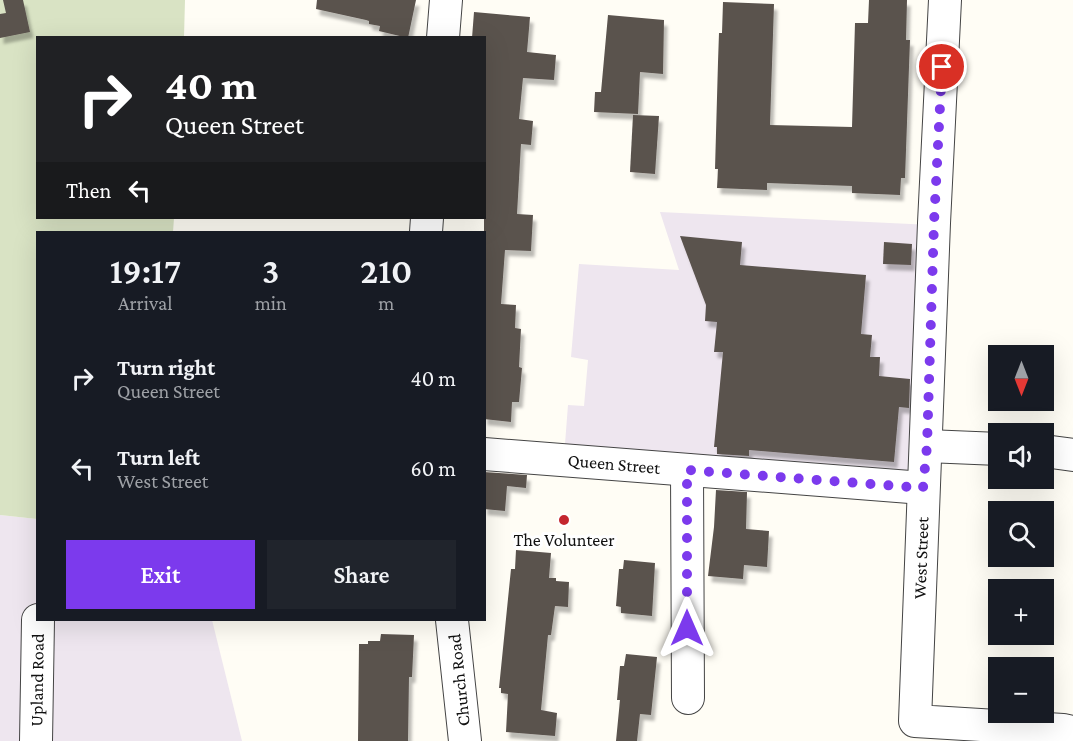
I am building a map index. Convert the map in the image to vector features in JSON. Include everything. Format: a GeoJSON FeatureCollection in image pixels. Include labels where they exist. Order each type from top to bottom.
{"type":"FeatureCollection","features":[{"type":"Feature","properties":{"kind":"street"},"geometry":{"type":"LineString","coordinates":[[443,36],[446,0]]}},
{"type":"Feature","properties":{"kind":"street","name":"West Street"},"geometry":{"type":"LineString","coordinates":[[945,0],[915,721],[1073,732]]}},
{"type":"Feature","properties":{"kind":"street"},"geometry":{"type":"LineString","coordinates":[[927,446],[988,449]]}},
{"type":"Feature","properties":{"kind":"street"},"geometry":{"type":"LineString","coordinates":[[1054,452],[1073,455]]}},
{"type":"Feature","properties":{"kind":"street","name":"Queen Street"},"geometry":{"type":"LineString","coordinates":[[486,454],[923,488]]}},
{"type":"Feature","properties":{"kind":"street"},"geometry":{"type":"LineString","coordinates":[[687,470],[688,698]]}},
{"type":"Feature","properties":{"kind":"street","name":"Upland Road"},"geometry":{"type":"LineString","coordinates":[[36,741],[38,621]]}},
{"type":"Feature","properties":{"kind":"street","name":"Church Road"},"geometry":{"type":"LineString","coordinates":[[452,621],[465,741]]}},
{"type":"Feature","properties":{"kind":"shaded area"},"geometry":{"type":"Polygon","coordinates":[[[660,212],[932,225],[918,482],[564,457],[568,405],[584,406],[588,360],[571,357],[579,264],[679,270],[660,212]]]}},
{"type":"Feature","properties":{"kind":"shaded area"},"geometry":{"type":"Polygon","coordinates":[[[0,515],[36,519],[36,621],[212,621],[242,741],[0,741],[0,515]]]}},
{"type":"Feature","properties":{"kind":"green space"},"geometry":{"type":"Polygon","coordinates":[[[0,0],[185,0],[184,36],[36,36],[36,219],[174,219],[173,231],[36,231],[36,519],[0,515],[0,0]]]}},
{"type":"Feature","properties":{"kind":"building"},"geometry":{"type":"Polygon","coordinates":[[[3,0],[23,0],[30,32],[0,38],[0,14],[6,13],[3,0]]]}},
{"type":"Feature","properties":{"kind":"building"},"geometry":{"type":"Polygon","coordinates":[[[317,0],[416,0],[408,36],[379,31],[380,26],[369,24],[366,20],[316,9],[317,0]]]}},
{"type":"Feature","properties":{"kind":"building"},"geometry":{"type":"Polygon","coordinates":[[[869,0],[907,0],[906,40],[910,40],[905,178],[901,178],[900,195],[852,193],[852,186],[767,183],[767,190],[717,188],[718,169],[715,169],[718,62],[723,2],[774,4],[770,125],[852,127],[855,23],[868,23],[869,0]]]}},
{"type":"Feature","properties":{"kind":"building"},"geometry":{"type":"Polygon","coordinates":[[[474,12],[530,17],[527,52],[556,55],[554,80],[523,78],[519,119],[533,121],[531,145],[521,144],[517,214],[533,215],[531,251],[505,250],[501,304],[516,305],[515,328],[521,329],[519,367],[522,368],[519,402],[512,402],[511,422],[486,419],[486,231],[484,231],[484,219],[486,219],[486,36],[472,36],[474,12]]]}},
{"type":"Feature","properties":{"kind":"building"},"geometry":{"type":"Polygon","coordinates":[[[608,15],[664,20],[663,74],[640,72],[638,114],[594,112],[595,92],[601,92],[608,15]]]}},
{"type":"Feature","properties":{"kind":"building"},"geometry":{"type":"Polygon","coordinates":[[[633,115],[659,116],[655,174],[630,172],[633,115]]]}},
{"type":"Feature","properties":{"kind":"building"},"geometry":{"type":"Polygon","coordinates":[[[680,236],[742,242],[740,265],[866,275],[861,334],[872,335],[870,357],[880,357],[879,376],[910,379],[909,408],[899,407],[894,462],[749,450],[749,456],[717,454],[717,447],[714,447],[723,352],[714,352],[717,322],[705,321],[706,305],[680,236]]]}},
{"type":"Feature","properties":{"kind":"building"},"geometry":{"type":"Polygon","coordinates":[[[884,242],[912,244],[911,265],[883,264],[884,242]]]}},
{"type":"Feature","properties":{"kind":"building"},"geometry":{"type":"Polygon","coordinates":[[[486,472],[527,475],[526,488],[507,486],[505,511],[486,509],[486,472]]]}},
{"type":"Feature","properties":{"kind":"building"},"geometry":{"type":"Polygon","coordinates":[[[716,490],[747,492],[746,529],[769,531],[767,567],[744,565],[743,579],[708,576],[716,490]]]}},
{"type":"Feature","properties":{"kind":"building"},"geometry":{"type":"Polygon","coordinates":[[[516,550],[551,553],[549,578],[569,582],[568,607],[555,606],[551,635],[548,635],[541,710],[557,713],[555,736],[506,732],[508,694],[501,693],[501,688],[499,688],[511,569],[515,569],[516,550]]]}},
{"type":"Feature","properties":{"kind":"building"},"geometry":{"type":"Polygon","coordinates":[[[624,560],[655,563],[652,616],[621,613],[621,607],[616,606],[619,569],[623,569],[624,560]]]}},
{"type":"Feature","properties":{"kind":"building"},"geometry":{"type":"Polygon","coordinates":[[[381,634],[414,635],[412,677],[409,677],[408,741],[358,741],[359,644],[380,641],[381,634]]]}},
{"type":"Feature","properties":{"kind":"building"},"geometry":{"type":"Polygon","coordinates":[[[626,654],[657,657],[651,715],[640,714],[637,741],[616,741],[620,700],[617,700],[620,666],[624,666],[626,654]]]}},
{"type":"Feature","properties":{"kind":"place","name":"The Volunteer"},"geometry":{"type":"Point","coordinates":[564,520]}},
{"type":"Feature","properties":{"kind":"route"},"geometry":{"type":"LineString","coordinates":[[687,628],[687,470],[923,488],[927,446],[934,223],[942,67]]}}]}
